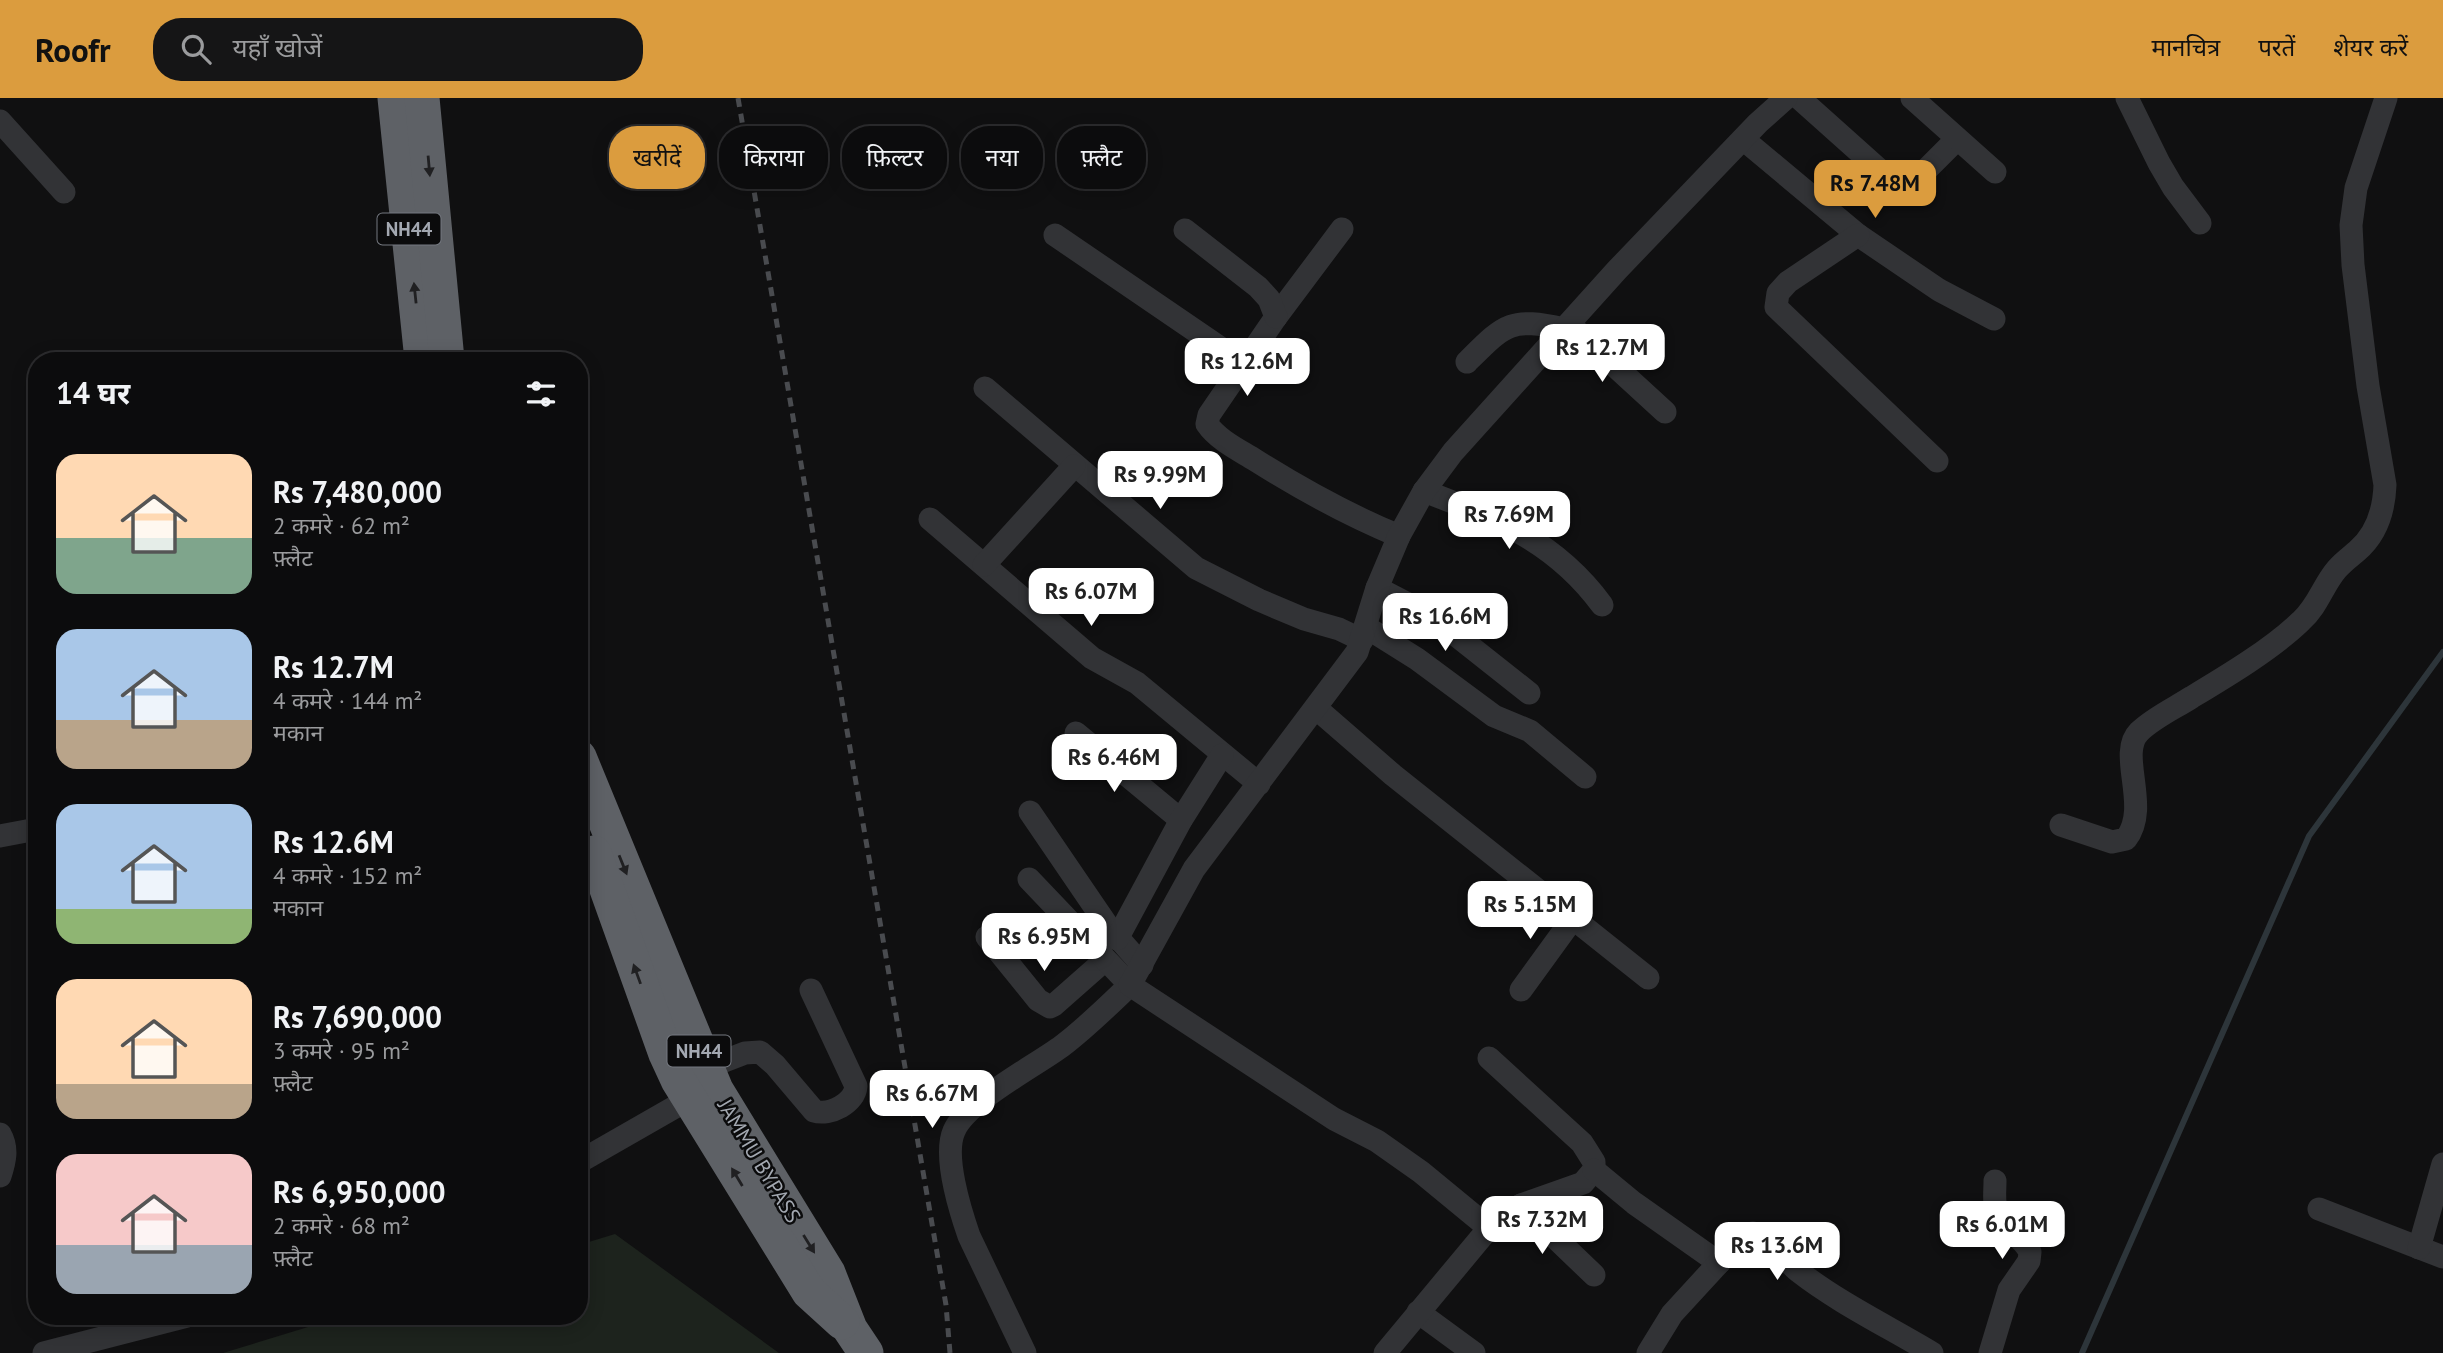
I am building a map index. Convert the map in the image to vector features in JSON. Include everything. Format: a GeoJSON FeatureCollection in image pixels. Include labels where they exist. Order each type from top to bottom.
{"type":"FeatureCollection","features":[{"type":"Feature","properties":{"kind":"highway","name":"NH44"},"geometry":{"type":"LineString","coordinates":[[395,98],[421,352]]}},
{"type":"Feature","properties":{"kind":"highway","name":"NH44"},"geometry":{"type":"LineString","coordinates":[[422,98],[446,352]]}},
{"type":"Feature","properties":{"kind":"highway","name":"JAMMU BYPASS"},"geometry":{"type":"LineString","coordinates":[[588,779],[706,1068],[737,1126],[828,1273],[858,1341]]}},
{"type":"Feature","properties":{"kind":"highway","name":"JAMMU BYPASS"},"geometry":{"type":"LineString","coordinates":[[588,837],[666,1054],[689,1099],[810,1292],[858,1341]]}},
{"type":"Feature","properties":{"kind":"street"},"geometry":{"type":"LineString","coordinates":[[1025,1353],[963,1219],[951,1163],[954,1131],[972,1108],[1061,1047],[1095,1019],[1181,820],[1238,768],[1317,709],[1349,665],[1355,633],[1377,589],[1384,529],[1424,491],[1452,452],[1566,326],[1743,139],[1786,98]]}},
{"type":"Feature","properties":{"kind":"street"},"geometry":{"type":"LineString","coordinates":[[1799,98],[1893,182],[1904,187],[1912,184],[1958,139]]}},
{"type":"Feature","properties":{"kind":"street"},"geometry":{"type":"LineString","coordinates":[[1912,98],[1995,173]]}},
{"type":"Feature","properties":{"kind":"street"},"geometry":{"type":"LineString","coordinates":[[2127,98],[2158,163],[2200,223]]}},
{"type":"Feature","properties":{"kind":"street"},"geometry":{"type":"LineString","coordinates":[[2061,825],[2104,840],[2117,842],[2126,839],[2133,829],[2137,813],[2132,755],[2134,737],[2147,725],[2213,685],[2302,620],[2316,604],[2334,571],[2375,531],[2385,485],[2368,386],[2353,265],[2351,225],[2356,188],[2386,98]]}},
{"type":"Feature","properties":{"kind":"street"},"geometry":{"type":"LineString","coordinates":[[0,121],[64,192]]}},
{"type":"Feature","properties":{"kind":"street"},"geometry":{"type":"LineString","coordinates":[[1743,139],[1858,235],[1939,290],[1994,319]]}},
{"type":"Feature","properties":{"kind":"street"},"geometry":{"type":"LineString","coordinates":[[1342,229],[1276,317],[1209,415],[1208,424],[1211,429],[1302,489],[1384,529]]}},
{"type":"Feature","properties":{"kind":"street"},"geometry":{"type":"LineString","coordinates":[[1185,230],[1258,287],[1269,299],[1276,317]]}},
{"type":"Feature","properties":{"kind":"street"},"geometry":{"type":"LineString","coordinates":[[1055,235],[1244,364]]}},
{"type":"Feature","properties":{"kind":"street"},"geometry":{"type":"LineString","coordinates":[[1858,235],[1788,282],[1778,293],[1776,307],[1937,461]]}},
{"type":"Feature","properties":{"kind":"street"},"geometry":{"type":"LineString","coordinates":[[1467,362],[1490,339],[1512,324],[1566,326],[1665,412]]}},
{"type":"Feature","properties":{"kind":"street"},"geometry":{"type":"LineString","coordinates":[[985,388],[1196,568],[1293,614],[1355,633],[1417,659],[1494,716],[1530,731],[1585,777]]}},
{"type":"Feature","properties":{"kind":"street"},"geometry":{"type":"LineString","coordinates":[[984,565],[1074,466]]}},
{"type":"Feature","properties":{"kind":"street"},"geometry":{"type":"LineString","coordinates":[[1424,491],[1502,523],[1552,552],[1572,568],[1602,605]]}},
{"type":"Feature","properties":{"kind":"street"},"geometry":{"type":"LineString","coordinates":[[930,519],[1092,658],[1137,683],[1238,768]]}},
{"type":"Feature","properties":{"kind":"street"},"geometry":{"type":"LineString","coordinates":[[1377,589],[1433,617],[1529,693]]}},
{"type":"Feature","properties":{"kind":"street"},"geometry":{"type":"LineString","coordinates":[[1317,709],[1385,768],[1648,978]]}},
{"type":"Feature","properties":{"kind":"street"},"geometry":{"type":"LineString","coordinates":[[1076,733],[1181,820]]}},
{"type":"Feature","properties":{"kind":"street"},"geometry":{"type":"LineString","coordinates":[[987,937],[1038,1000],[1050,1006],[1122,961],[1194,869],[1238,768]]}},
{"type":"Feature","properties":{"kind":"street"},"geometry":{"type":"LineString","coordinates":[[1030,812],[1122,961]]}},
{"type":"Feature","properties":{"kind":"street"},"geometry":{"type":"LineString","coordinates":[[0,836],[28,831]]}},
{"type":"Feature","properties":{"kind":"street"},"geometry":{"type":"LineString","coordinates":[[1029,879],[1122,961],[1334,1119],[1377,1141],[1421,1172],[1489,1228]]}},
{"type":"Feature","properties":{"kind":"street"},"geometry":{"type":"LineString","coordinates":[[1521,990],[1574,917]]}},
{"type":"Feature","properties":{"kind":"street"},"geometry":{"type":"LineString","coordinates":[[706,1068],[744,1053],[760,1052],[775,1065],[814,1111],[823,1113],[850,1101],[856,1086],[811,990]]}},
{"type":"Feature","properties":{"kind":"street"},"geometry":{"type":"LineString","coordinates":[[1385,1353],[1489,1228],[1521,1205],[1564,1192],[1583,1183],[1594,1170],[1594,1162],[1582,1143],[1489,1058]]}},
{"type":"Feature","properties":{"kind":"street"},"geometry":{"type":"LineString","coordinates":[[588,1157],[689,1099]]}},
{"type":"Feature","properties":{"kind":"street"},"geometry":{"type":"LineString","coordinates":[[0,1134],[5,1142],[5,1158],[0,1176]]}},
{"type":"Feature","properties":{"kind":"street"},"geometry":{"type":"LineString","coordinates":[[2419,1248],[2443,1164]]}},
{"type":"Feature","properties":{"kind":"street"},"geometry":{"type":"LineString","coordinates":[[1594,1170],[1634,1203],[1719,1263]]}},
{"type":"Feature","properties":{"kind":"street"},"geometry":{"type":"LineString","coordinates":[[1990,1353],[2009,1290],[2029,1261],[2030,1252],[2023,1240],[1997,1213],[1995,1181]]}},
{"type":"Feature","properties":{"kind":"street"},"geometry":{"type":"LineString","coordinates":[[1521,1205],[1594,1275]]}},
{"type":"Feature","properties":{"kind":"street"},"geometry":{"type":"LineString","coordinates":[[2319,1209],[2443,1257]]}},
{"type":"Feature","properties":{"kind":"street"},"geometry":{"type":"LineString","coordinates":[[1648,1353],[1672,1314],[1719,1263],[1745,1236],[1759,1235],[1799,1272],[1931,1353]]}},
{"type":"Feature","properties":{"kind":"street"},"geometry":{"type":"LineString","coordinates":[[1418,1312],[1474,1353]]}},
{"type":"Feature","properties":{"kind":"street"},"geometry":{"type":"LineString","coordinates":[[44,1353],[152,1325]]}},
{"type":"Feature","properties":{"kind":"shaded area"},"geometry":{"type":"Polygon","coordinates":[[[615,1234],[779,1353],[223,1353],[315,1325],[588,1325],[588,1242],[615,1234]]]}},
{"type":"Feature","properties":{"kind":"waterway"},"geometry":{"type":"LineString","coordinates":[[2082,1353],[2309,836],[2443,652]]}},
{"type":"Feature","properties":{"kind":"railway"},"geometry":{"type":"LineString","coordinates":[[738,98],[946,1305],[950,1353]]}}]}
